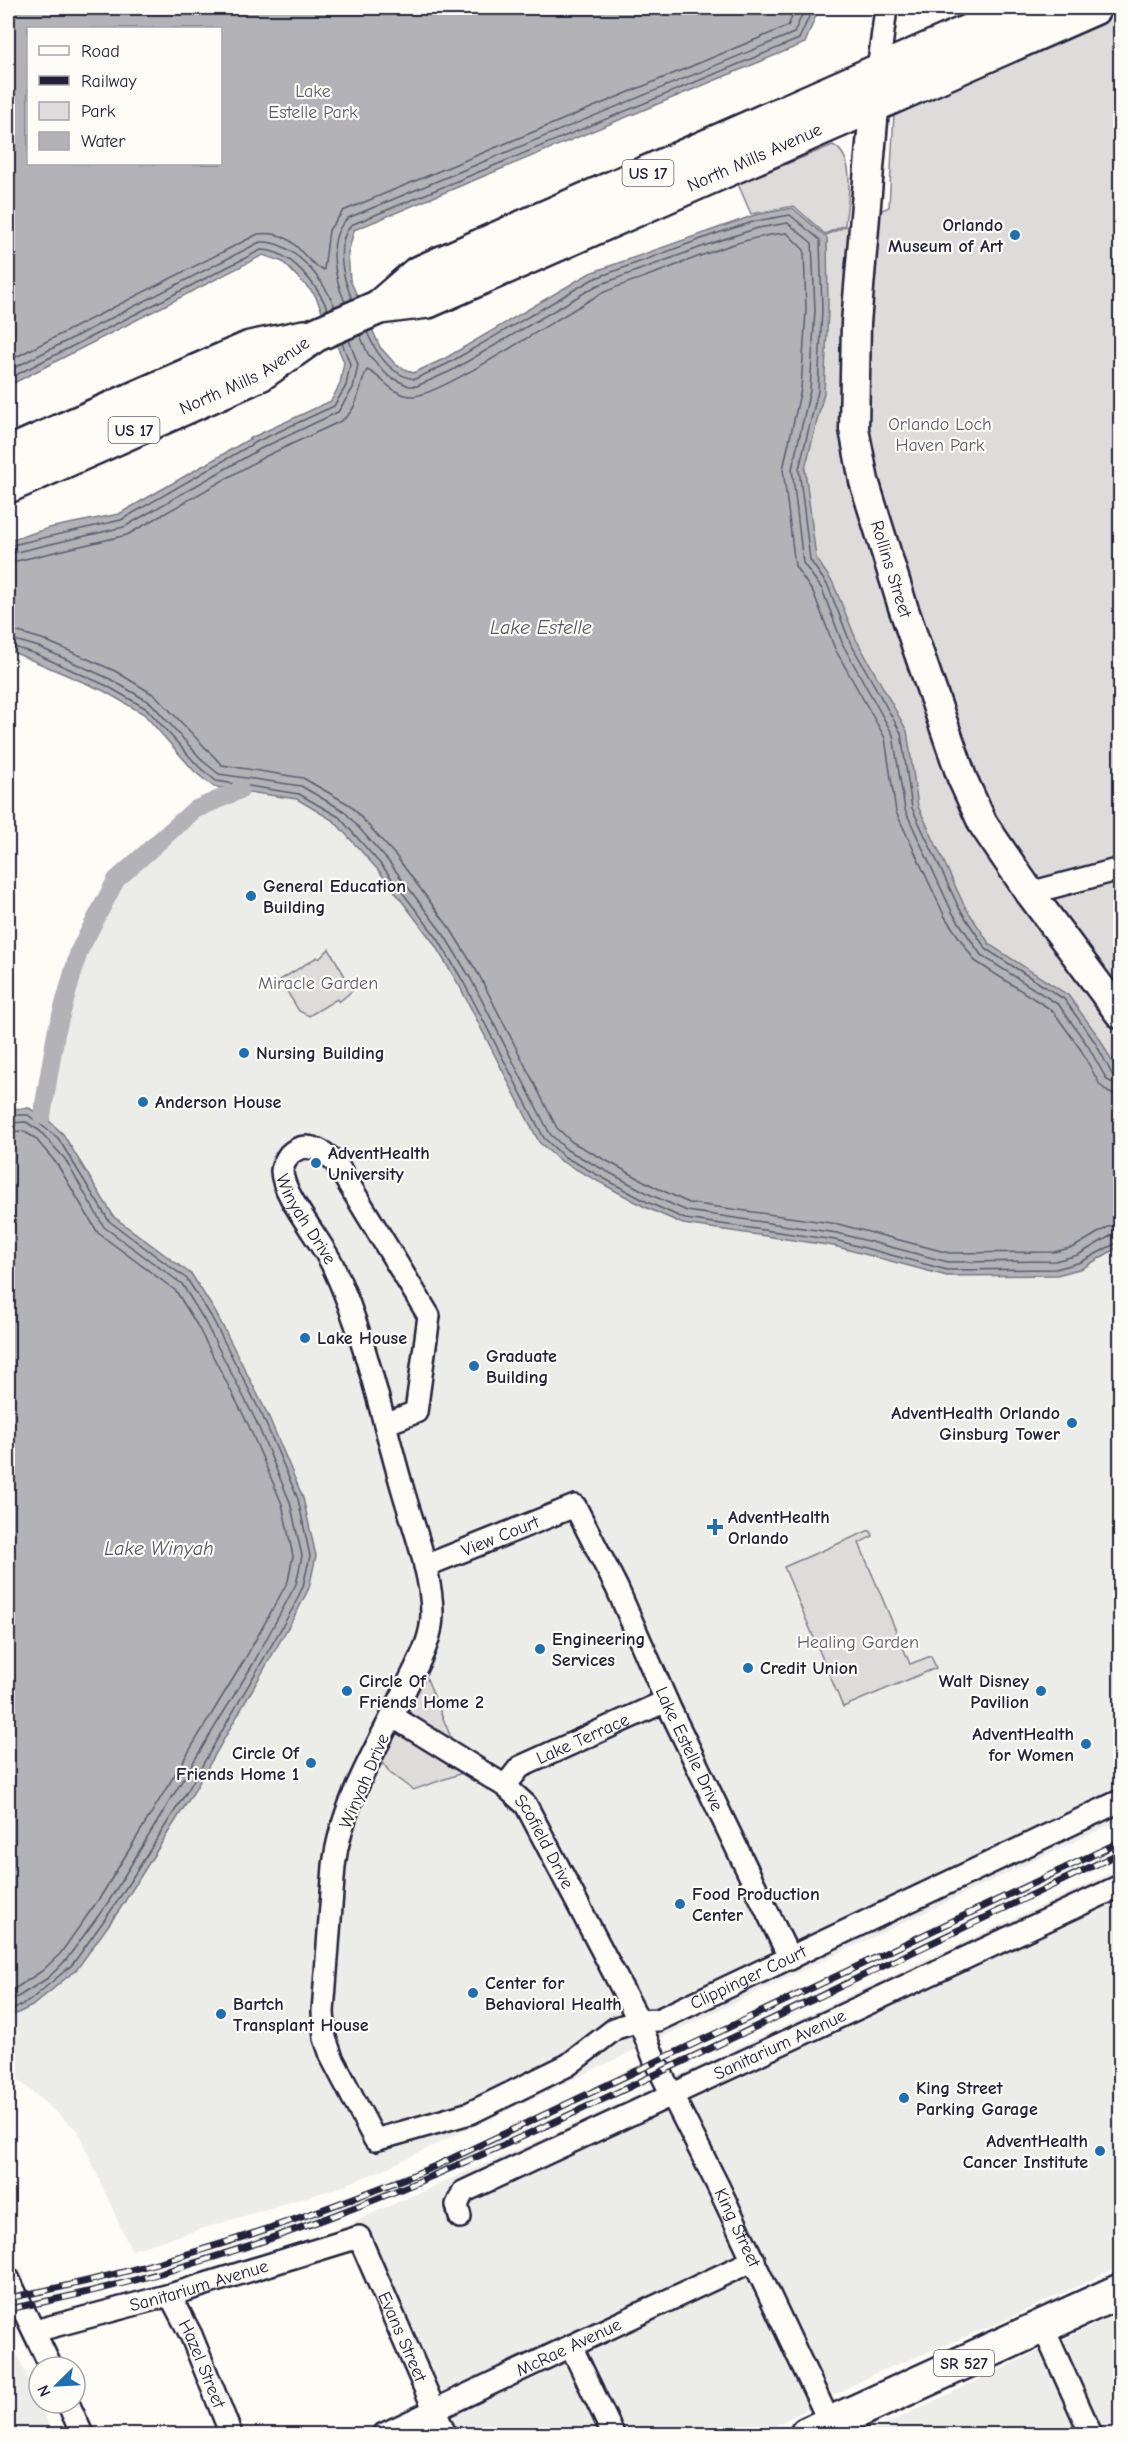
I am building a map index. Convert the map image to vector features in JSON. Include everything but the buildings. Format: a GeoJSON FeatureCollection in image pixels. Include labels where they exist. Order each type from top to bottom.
{"type":"FeatureCollection","features":[{"type":"Feature","properties":{"kind":"main road","name":"North Mills Avenue"},"geometry":{"type":"LineString","coordinates":[[379,307],[417,274],[1022,8]]}},
{"type":"Feature","properties":{"kind":"main road","name":"North Mills Avenue"},"geometry":{"type":"LineString","coordinates":[[8,486],[260,374],[315,335],[379,307],[428,301],[1094,8]]}},
{"type":"Feature","properties":{"kind":"main road","name":"North Mills Avenue"},"geometry":{"type":"LineString","coordinates":[[8,453],[250,348],[315,335]]}},
{"type":"Feature","properties":{"kind":"main road","name":"SR 527"},"geometry":{"type":"LineString","coordinates":[[824,2431],[855,2414],[1120,2291]]}},
{"type":"Feature","properties":{"kind":"street"},"geometry":{"type":"LineString","coordinates":[[878,71],[886,8]]}},
{"type":"Feature","properties":{"kind":"street","name":"Rollins Street"},"geometry":{"type":"LineString","coordinates":[[878,71],[856,323],[854,429],[864,482],[899,597],[962,778],[983,824],[1030,893],[1120,1014]]}},
{"type":"Feature","properties":{"kind":"street"},"geometry":{"type":"LineString","coordinates":[[1030,893],[1120,869]]}},
{"type":"Feature","properties":{"kind":"street","name":"Winyah Drive"},"geometry":{"type":"LineString","coordinates":[[375,2140],[332,2058],[325,2038],[323,2012],[337,1843],[363,1775],[426,1647],[432,1614],[425,1566],[355,1324],[333,1265],[284,1187],[282,1169],[288,1157],[298,1149],[310,1147],[324,1152],[336,1163],[429,1316],[416,1412],[384,1424]]}},
{"type":"Feature","properties":{"kind":"street","name":"View Court"},"geometry":{"type":"LineString","coordinates":[[425,1566],[575,1506]]}},
{"type":"Feature","properties":{"kind":"street","name":"Lake Estelle Drive"},"geometry":{"type":"LineString","coordinates":[[575,1506],[617,1588],[666,1701],[790,1959]]}},
{"type":"Feature","properties":{"kind":"street","name":"Lake Terrace"},"geometry":{"type":"LineString","coordinates":[[505,1786],[520,1767],[666,1701]]}},
{"type":"Feature","properties":{"kind":"street","name":"Scofield Drive"},"geometry":{"type":"LineString","coordinates":[[392,1716],[475,1770],[505,1786],[526,1805],[639,2022]]}},
{"type":"Feature","properties":{"kind":"street","name":"Clippinger Court"},"geometry":{"type":"LineString","coordinates":[[375,2140],[470,2113],[568,2065],[616,2028],[658,2020],[1120,1801]]}},
{"type":"Feature","properties":{"kind":"street","name":"Sanitarium Avenue"},"geometry":{"type":"LineString","coordinates":[[460,2217],[457,2205],[463,2192],[1120,1886]]}},
{"type":"Feature","properties":{"kind":"street","name":"King Street"},"geometry":{"type":"LineString","coordinates":[[639,2022],[672,2095],[754,2260],[824,2431]]}},
{"type":"Feature","properties":{"kind":"street","name":"Sanitarium Avenue"},"geometry":{"type":"LineString","coordinates":[[35,2331],[170,2295],[359,2237]]}},
{"type":"Feature","properties":{"kind":"street","name":"Evans Street"},"geometry":{"type":"LineString","coordinates":[[359,2237],[445,2434]]}},
{"type":"Feature","properties":{"kind":"street","name":"McRae Avenue"},"geometry":{"type":"LineString","coordinates":[[384,2434],[754,2260]]}},
{"type":"Feature","properties":{"kind":"street"},"geometry":{"type":"LineString","coordinates":[[8,2278],[46,2355]]}},
{"type":"Feature","properties":{"kind":"street","name":"Hazel Street"},"geometry":{"type":"LineString","coordinates":[[170,2295],[191,2335],[231,2434]]}},
{"type":"Feature","properties":{"kind":"street"},"geometry":{"type":"LineString","coordinates":[[1043,2327],[1091,2434]]}},
{"type":"Feature","properties":{"kind":"street"},"geometry":{"type":"LineString","coordinates":[[571,2346],[613,2434]]}},
{"type":"Feature","properties":{"kind":"street"},"geometry":{"type":"LineString","coordinates":[[73,2415],[82,2434]]}},
{"type":"Feature","properties":{"kind":"shaded area","name":"AdventHealth Orlando"},"geometry":{"type":"Polygon","coordinates":[[[240,790],[297,799],[334,821],[379,871],[433,942],[559,1160],[645,1207],[683,1224],[834,1246],[947,1276],[1083,1268],[1120,1246],[1120,1820],[384,2169],[337,2188],[131,2250],[77,2130],[8,2071],[8,2018],[32,2006],[120,1909],[193,1793],[298,1610],[268,1415],[216,1313],[192,1275],[114,1217],[76,1152],[42,1116],[56,1033],[79,951],[116,880],[194,810],[240,790]]]}},
{"type":"Feature","properties":{"kind":"shaded area"},"geometry":{"type":"Polygon","coordinates":[[[1120,1869],[1120,2266],[997,2324],[876,2373],[759,2434],[452,2434],[353,2222],[553,2134],[1120,1869]]]}},
{"type":"Feature","properties":{"kind":"shaded area"},"geometry":{"type":"Polygon","coordinates":[[[1120,2313],[1120,2434],[866,2434],[1005,2367],[1120,2313]]]}},
{"type":"Feature","properties":{"kind":"shaded area"},"geometry":{"type":"Polygon","coordinates":[[[8,2334],[27,2376],[27,2415],[44,2415],[53,2434],[8,2434],[8,2334]]]}},
{"type":"Feature","properties":{"kind":"green space","name":"Orlando Loch Haven Park"},"geometry":{"type":"Polygon","coordinates":[[[1120,12],[1120,1161],[1013,998],[793,612],[775,258],[889,207],[894,113],[1120,12]]]}},
{"type":"Feature","properties":{"kind":"green space"},"geometry":{"type":"Polygon","coordinates":[[[833,145],[841,151],[848,170],[849,193],[845,225],[825,234],[794,206],[751,214],[738,184],[833,145]]]}},
{"type":"Feature","properties":{"kind":"green space","name":"Miracle Garden"},"geometry":{"type":"Polygon","coordinates":[[[329,949],[353,990],[339,1002],[337,999],[309,1016],[299,1011],[280,980],[317,957],[319,959],[329,949]]]}},
{"type":"Feature","properties":{"kind":"green space","name":"Healing Garden"},"geometry":{"type":"Polygon","coordinates":[[[870,1530],[873,1536],[859,1543],[910,1664],[931,1656],[936,1668],[843,1707],[784,1567],[870,1530]]]}},
{"type":"Feature","properties":{"kind":"green space"},"geometry":{"type":"Polygon","coordinates":[[[425,1674],[465,1772],[413,1790],[390,1773],[381,1760],[425,1674]]]}},
{"type":"Feature","properties":{"kind":"water","name":"Lake Estelle"},"geometry":{"type":"Polygon","coordinates":[[[8,8],[819,8],[805,43],[354,230],[348,254],[350,280],[380,347],[396,365],[413,373],[444,359],[590,273],[755,215],[793,208],[827,238],[828,310],[824,393],[805,469],[816,558],[833,583],[856,639],[907,731],[918,806],[964,905],[990,945],[1068,995],[1100,1039],[1120,1077],[1120,1246],[1083,1268],[1057,1275],[947,1276],[834,1246],[683,1224],[645,1207],[559,1160],[539,1142],[459,985],[433,942],[379,871],[334,821],[297,799],[214,787],[195,772],[144,714],[104,691],[8,650],[8,541],[49,528],[119,514],[253,437],[331,401],[340,384],[344,362],[315,295],[283,262],[263,255],[8,386],[8,8]]]}},
{"type":"Feature","properties":{"kind":"water","name":"Lake Winyah"},"geometry":{"type":"Polygon","coordinates":[[[29,1108],[48,1120],[63,1134],[114,1217],[192,1275],[216,1313],[268,1415],[303,1498],[316,1556],[309,1588],[298,1610],[193,1793],[120,1909],[77,1969],[32,2006],[8,2018],[8,1109],[29,1108]]]}},
{"type":"Feature","properties":{"kind":"waterway"},"geometry":{"type":"LineString","coordinates":[[42,1116],[56,1033],[79,951],[116,880],[194,810],[240,790]]}},
{"type":"Feature","properties":{"kind":"railway"},"geometry":{"type":"LineString","coordinates":[[8,2298],[63,2287],[172,2259],[333,2206],[438,2165],[1120,1842]]}},
{"type":"Feature","properties":{"kind":"railway"},"geometry":{"type":"LineString","coordinates":[[8,2309],[99,2289],[187,2266],[272,2238],[439,2173],[605,2099],[1120,1853]]}},
{"type":"Feature","properties":{"kind":"place","name":"Orlando Museum of Art"},"geometry":{"type":"Point","coordinates":[1015,235]}},
{"type":"Feature","properties":{"kind":"place","name":"General Education Building"},"geometry":{"type":"Point","coordinates":[251,896]}},
{"type":"Feature","properties":{"kind":"place","name":"Nursing Building"},"geometry":{"type":"Point","coordinates":[244,1053]}},
{"type":"Feature","properties":{"kind":"place","name":"Anderson House"},"geometry":{"type":"Point","coordinates":[143,1102]}},
{"type":"Feature","properties":{"kind":"place","name":"AdventHealth University"},"geometry":{"type":"Point","coordinates":[316,1163]}},
{"type":"Feature","properties":{"kind":"place","name":"Lake House"},"geometry":{"type":"Point","coordinates":[305,1338]}},
{"type":"Feature","properties":{"kind":"place","name":"Graduate Building"},"geometry":{"type":"Point","coordinates":[474,1366]}},
{"type":"Feature","properties":{"kind":"place","name":"AdventHealth Orlando Ginsburg Tower"},"geometry":{"type":"Point","coordinates":[1072,1423]}},
{"type":"Feature","properties":{"kind":"place","name":"AdventHealth Orlando"},"geometry":{"type":"Point","coordinates":[715,1527]}},
{"type":"Feature","properties":{"kind":"place","name":"Engineering Services"},"geometry":{"type":"Point","coordinates":[540,1649]}},
{"type":"Feature","properties":{"kind":"place","name":"Credit Union"},"geometry":{"type":"Point","coordinates":[748,1668]}},
{"type":"Feature","properties":{"kind":"place","name":"Circle Of Friends Home 2"},"geometry":{"type":"Point","coordinates":[347,1691]}},
{"type":"Feature","properties":{"kind":"place","name":"Walt Disney Pavilion"},"geometry":{"type":"Point","coordinates":[1041,1691]}},
{"type":"Feature","properties":{"kind":"place","name":"AdventHealth for Women"},"geometry":{"type":"Point","coordinates":[1086,1744]}},
{"type":"Feature","properties":{"kind":"place","name":"Circle Of Friends Home 1"},"geometry":{"type":"Point","coordinates":[311,1763]}},
{"type":"Feature","properties":{"kind":"place","name":"Food Production Center"},"geometry":{"type":"Point","coordinates":[680,1904]}},
{"type":"Feature","properties":{"kind":"place","name":"Center for Behavioral Health"},"geometry":{"type":"Point","coordinates":[473,1993]}},
{"type":"Feature","properties":{"kind":"place","name":"Bartch Transplant House"},"geometry":{"type":"Point","coordinates":[221,2014]}},
{"type":"Feature","properties":{"kind":"place","name":"King Street Parking Garage"},"geometry":{"type":"Point","coordinates":[904,2098]}},
{"type":"Feature","properties":{"kind":"place","name":"AdventHealth Cancer Institute"},"geometry":{"type":"Point","coordinates":[1100,2151]}},
{"type":"Feature","properties":{"kind":"park label","name":"Lake Estelle Park"},"geometry":{"type":"Point","coordinates":[313,101]}}]}
